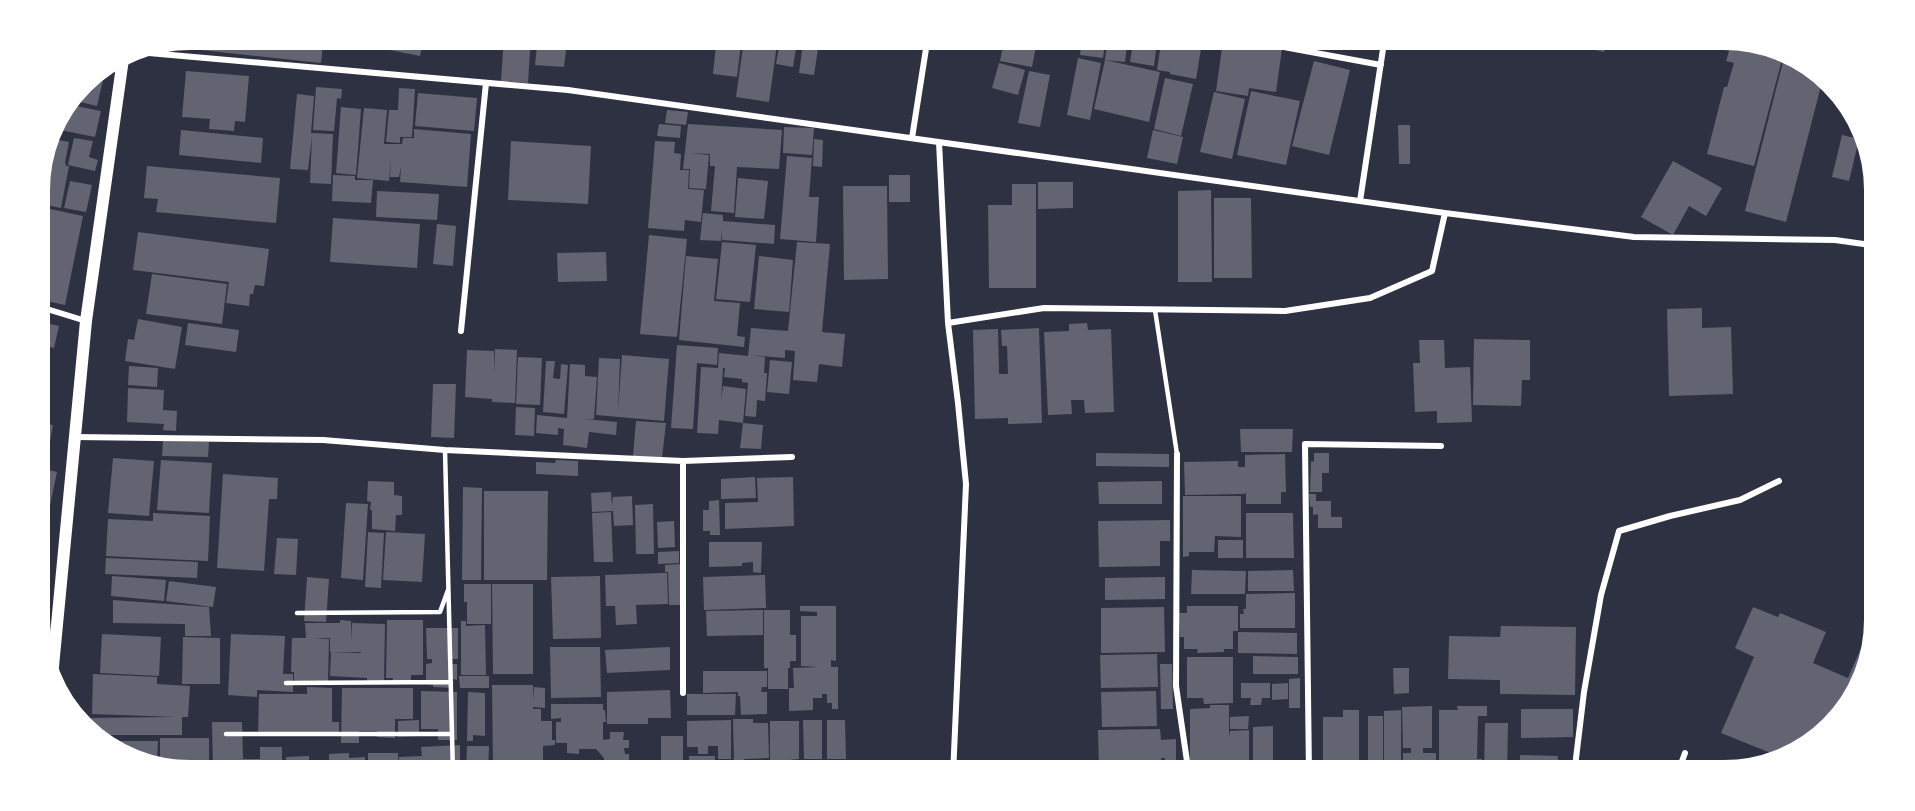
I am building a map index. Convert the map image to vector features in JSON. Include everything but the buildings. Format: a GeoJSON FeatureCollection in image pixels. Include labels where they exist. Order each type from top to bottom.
{"type":"FeatureCollection","features":[{"type":"Feature","properties":{"kind":"main road"},"geometry":{"type":"LineString","coordinates":[[53,664],[86,321],[123,63]]}},
{"type":"Feature","properties":{"kind":"street"},"geometry":{"type":"LineString","coordinates":[[1280,46],[1381,65]]}},
{"type":"Feature","properties":{"kind":"street"},"geometry":{"type":"LineString","coordinates":[[1360,201],[1384,46]]}},
{"type":"Feature","properties":{"kind":"street"},"geometry":{"type":"LineString","coordinates":[[912,138],[926,47]]}},
{"type":"Feature","properties":{"kind":"street"},"geometry":{"type":"LineString","coordinates":[[145,54],[568,90],[1444,213],[1634,237],[1835,240],[1868,245]]}},
{"type":"Feature","properties":{"kind":"street"},"geometry":{"type":"LineString","coordinates":[[461,332],[486,83]]}},
{"type":"Feature","properties":{"kind":"street"},"geometry":{"type":"LineString","coordinates":[[939,142],[948,323],[966,483],[953,764]]}},
{"type":"Feature","properties":{"kind":"street"},"geometry":{"type":"LineString","coordinates":[[948,323],[1044,308],[1285,311],[1370,298],[1432,272],[1444,213]]}},
{"type":"Feature","properties":{"kind":"street"},"geometry":{"type":"LineString","coordinates":[[47,309],[86,321]]}},
{"type":"Feature","properties":{"kind":"street"},"geometry":{"type":"LineString","coordinates":[[75,437],[323,440],[445,450],[683,461],[792,457]]}},
{"type":"Feature","properties":{"kind":"street"},"geometry":{"type":"LineString","coordinates":[[1309,764],[1305,444],[1441,446]]}},
{"type":"Feature","properties":{"kind":"street"},"geometry":{"type":"LineString","coordinates":[[1177,454],[1176,686],[1187,764]]}},
{"type":"Feature","properties":{"kind":"street"},"geometry":{"type":"LineString","coordinates":[[683,461],[683,693]]}},
{"type":"Feature","properties":{"kind":"street"},"geometry":{"type":"LineString","coordinates":[[1575,764],[1584,692],[1601,595],[1619,531],[1670,516],[1740,500],[1779,481]]}},
{"type":"Feature","properties":{"kind":"street"},"geometry":{"type":"LineString","coordinates":[[1681,764],[1685,753]]}},
{"type":"Feature","properties":{"kind":"lane"},"geometry":{"type":"LineString","coordinates":[[1155,310],[1177,454]]}},
{"type":"Feature","properties":{"kind":"lane"},"geometry":{"type":"LineString","coordinates":[[445,450],[453,764]]}},
{"type":"Feature","properties":{"kind":"lane"},"geometry":{"type":"LineString","coordinates":[[297,613],[440,612],[449,588]]}},
{"type":"Feature","properties":{"kind":"lane"},"geometry":{"type":"LineString","coordinates":[[286,683],[451,682]]}},
{"type":"Feature","properties":{"kind":"lane"},"geometry":{"type":"LineString","coordinates":[[226,734],[452,734]]}}]}
